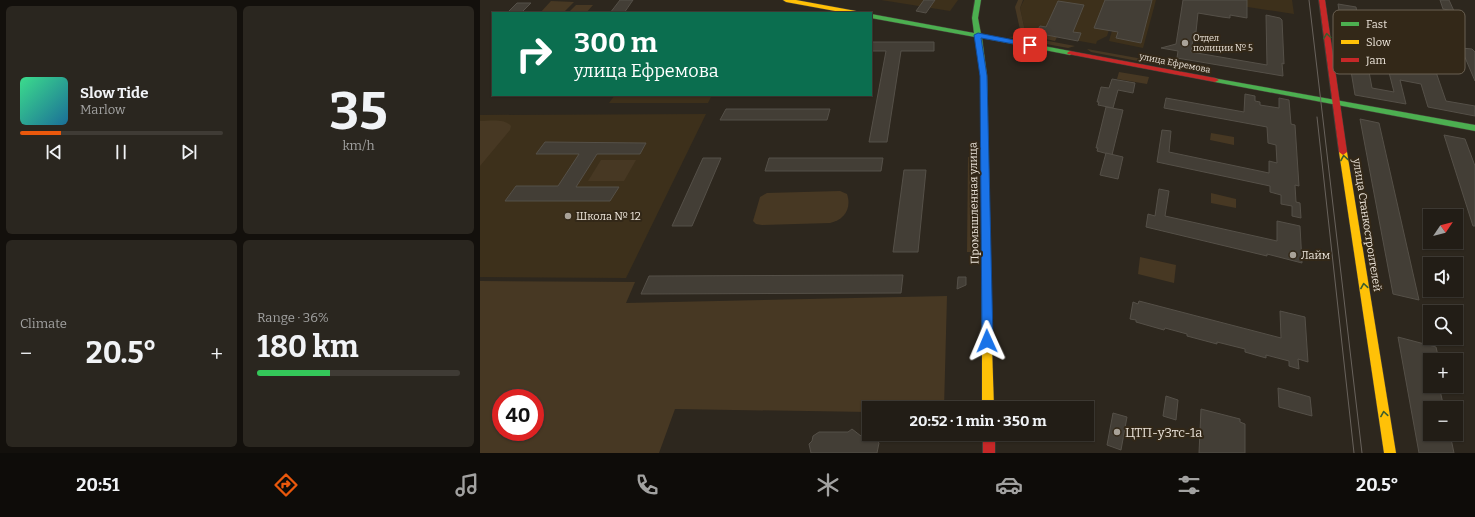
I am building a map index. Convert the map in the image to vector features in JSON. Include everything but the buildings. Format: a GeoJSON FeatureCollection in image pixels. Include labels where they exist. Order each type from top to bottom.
{"type":"FeatureCollection","features":[{"type":"Feature","properties":{"kind":"street"},"geometry":{"type":"LineString","coordinates":[[786,0],[851,12]]}},
{"type":"Feature","properties":{"kind":"street","name":"Промышленная улица"},"geometry":{"type":"LineString","coordinates":[[978,0],[975,8],[974,19],[984,76],[988,401]]}},
{"type":"Feature","properties":{"kind":"street","name":"улица Станкостроителей"},"geometry":{"type":"LineString","coordinates":[[1322,0],[1336,103],[1390,453]]}},
{"type":"Feature","properties":{"kind":"street","name":"улица Ефремова"},"geometry":{"type":"LineString","coordinates":[[872,16],[1475,128]]}},
{"type":"Feature","properties":{"kind":"street"},"geometry":{"type":"LineString","coordinates":[[989,441],[989,453]]}},
{"type":"Feature","properties":{"kind":"shaded area"},"geometry":{"type":"Polygon","coordinates":[[[881,0],[958,0],[950,11],[881,0]]]}},
{"type":"Feature","properties":{"kind":"shaded area"},"geometry":{"type":"Polygon","coordinates":[[[1018,0],[1023,0],[1020,8],[1025,31],[1057,37],[1055,41],[1021,34],[1015,7],[1018,0]]]}},
{"type":"Feature","properties":{"kind":"shaded area"},"geometry":{"type":"Polygon","coordinates":[[[1024,0],[1119,0],[1107,36],[1097,41],[1096,44],[1025,31],[1020,8],[1024,0]]]}},
{"type":"Feature","properties":{"kind":"shaded area"},"geometry":{"type":"Polygon","coordinates":[[[1121,0],[1156,0],[1143,48],[1109,41],[1121,0]]]}},
{"type":"Feature","properties":{"kind":"shaded area"},"geometry":{"type":"Polygon","coordinates":[[[1209,0],[1292,0],[1294,14],[1209,1],[1209,0]]]}},
{"type":"Feature","properties":{"kind":"shaded area"},"geometry":{"type":"Polygon","coordinates":[[[551,1],[574,2],[564,12],[541,12],[551,1]]]}},
{"type":"Feature","properties":{"kind":"shaded area"},"geometry":{"type":"Polygon","coordinates":[[[576,5],[593,5],[587,12],[569,12],[576,5]]]}},
{"type":"Feature","properties":{"kind":"shaded area"},"geometry":{"type":"Polygon","coordinates":[[[1022,36],[1075,46],[1068,48],[1008,37],[1022,36]]]}},
{"type":"Feature","properties":{"kind":"shaded area"},"geometry":{"type":"Polygon","coordinates":[[[1087,49],[1154,61],[1148,63],[1091,52],[1087,49]]]}},
{"type":"Feature","properties":{"kind":"shaded area"},"geometry":{"type":"Polygon","coordinates":[[[1119,72],[1149,77],[1147,84],[1117,79],[1119,72]]]}},
{"type":"Feature","properties":{"kind":"shaded area"},"geometry":{"type":"Polygon","coordinates":[[[614,96],[712,96],[708,103],[609,103],[614,96]]]}},
{"type":"Feature","properties":{"kind":"shaded area","name":"Школа № 12"},"geometry":{"type":"Polygon","coordinates":[[[706,114],[626,278],[480,277],[480,115],[706,114]]]}},
{"type":"Feature","properties":{"kind":"shaded area"},"geometry":{"type":"Polygon","coordinates":[[[480,121],[501,121],[508,123],[511,126],[510,130],[480,166],[480,121]]]}},
{"type":"Feature","properties":{"kind":"shaded area"},"geometry":{"type":"Polygon","coordinates":[[[1211,133],[1234,137],[1234,145],[1210,140],[1211,133]]]}},
{"type":"Feature","properties":{"kind":"shaded area"},"geometry":{"type":"Polygon","coordinates":[[[968,157],[973,157],[972,252],[967,252],[968,157]]]}},
{"type":"Feature","properties":{"kind":"shaded area"},"geometry":{"type":"Polygon","coordinates":[[[601,160],[636,160],[624,181],[588,181],[601,160]]]}},
{"type":"Feature","properties":{"kind":"shaded area"},"geometry":{"type":"Polygon","coordinates":[[[840,191],[847,194],[848,209],[843,216],[835,222],[762,225],[756,224],[753,221],[760,197],[767,193],[840,191]]]}},
{"type":"Feature","properties":{"kind":"shaded area"},"geometry":{"type":"Polygon","coordinates":[[[1211,193],[1236,199],[1236,208],[1211,203],[1211,193]]]}},
{"type":"Feature","properties":{"kind":"shaded area"},"geometry":{"type":"Polygon","coordinates":[[[1140,257],[1176,265],[1174,283],[1138,274],[1140,257]]]}},
{"type":"Feature","properties":{"kind":"shaded area"},"geometry":{"type":"Polygon","coordinates":[[[480,281],[635,282],[626,303],[947,296],[944,401],[862,401],[862,412],[675,409],[659,453],[480,453],[480,281]]]}},
{"type":"Feature","properties":{"kind":"tram line"},"geometry":{"type":"LineString","coordinates":[[1309,0],[1362,453]]}},
{"type":"Feature","properties":{"kind":"tram line"},"geometry":{"type":"LineString","coordinates":[[1317,117],[1354,453]]}},
{"type":"Feature","properties":{"kind":"traffic: fast"},"geometry":{"type":"LineString","coordinates":[[978,0],[975,12],[984,76],[987,347]]}},
{"type":"Feature","properties":{"kind":"traffic: fast"},"geometry":{"type":"LineString","coordinates":[[872,16],[1070,53]]}},
{"type":"Feature","properties":{"kind":"traffic: fast"},"geometry":{"type":"LineString","coordinates":[[1215,80],[1475,128]]}},
{"type":"Feature","properties":{"kind":"traffic: slow"},"geometry":{"type":"LineString","coordinates":[[786,0],[851,12]]}},
{"type":"Feature","properties":{"kind":"traffic: slow"},"geometry":{"type":"LineString","coordinates":[[1343,152],[1390,453]]}},
{"type":"Feature","properties":{"kind":"traffic: slow"},"geometry":{"type":"LineString","coordinates":[[987,347],[988,401]]}},
{"type":"Feature","properties":{"kind":"traffic: jam"},"geometry":{"type":"LineString","coordinates":[[1322,0],[1343,152]]}},
{"type":"Feature","properties":{"kind":"traffic: jam"},"geometry":{"type":"LineString","coordinates":[[1070,53],[1215,80]]}},
{"type":"Feature","properties":{"kind":"traffic: jam"},"geometry":{"type":"LineString","coordinates":[[989,441],[989,453]]}},
{"type":"Feature","properties":{"kind":"place","name":"Отдел полиции № 5"},"geometry":{"type":"Point","coordinates":[1185,43]}},
{"type":"Feature","properties":{"kind":"place","name":"Школа № 12"},"geometry":{"type":"Point","coordinates":[568,216]}},
{"type":"Feature","properties":{"kind":"place","name":"Лайм"},"geometry":{"type":"Point","coordinates":[1293,255]}},
{"type":"Feature","properties":{"kind":"place","name":"ЦТП-у3тс-1а"},"geometry":{"type":"Point","coordinates":[1117,432]}},
{"type":"Feature","properties":{"kind":"route"},"geometry":{"type":"LineString","coordinates":[[987,341],[984,76],[978,35],[1030,45]]}}]}
